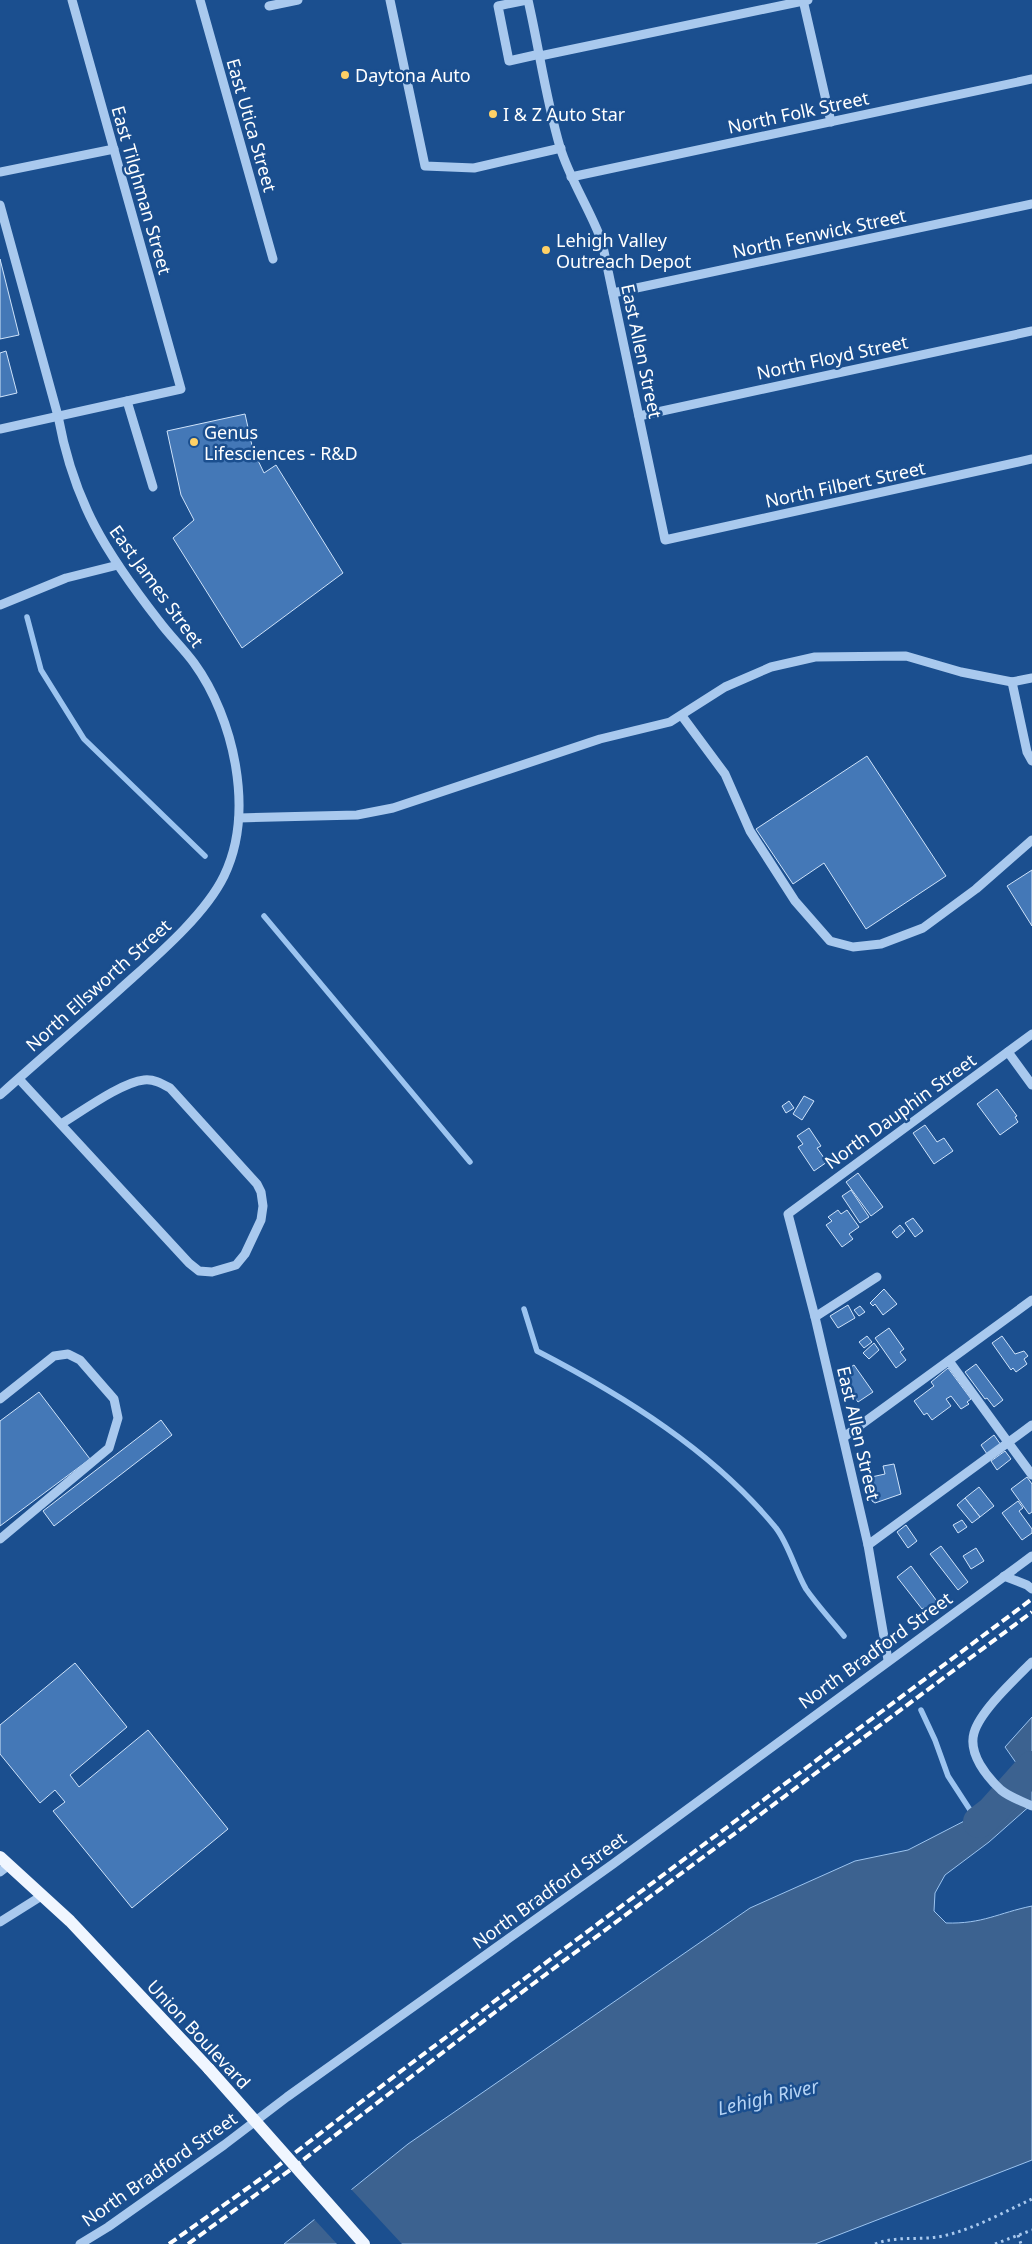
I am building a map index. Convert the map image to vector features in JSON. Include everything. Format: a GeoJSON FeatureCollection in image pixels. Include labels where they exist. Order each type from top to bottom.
{"type":"FeatureCollection","features":[{"type":"Feature","properties":{"kind":"main road","name":"Union Boulevard"},"geometry":{"type":"LineString","coordinates":[[3,1865],[43,1895],[70,1921],[209,2069],[364,2244]]}},
{"type":"Feature","properties":{"kind":"street","name":"East Tilghman Street"},"geometry":{"type":"LineString","coordinates":[[72,0],[182,388],[127,400]]}},
{"type":"Feature","properties":{"kind":"street","name":"East Utica Street"},"geometry":{"type":"LineString","coordinates":[[200,0],[274,259]]}},
{"type":"Feature","properties":{"kind":"street"},"geometry":{"type":"LineString","coordinates":[[269,6],[298,0]]}},
{"type":"Feature","properties":{"kind":"street"},"geometry":{"type":"LineString","coordinates":[[390,0],[425,166],[474,168],[561,148]]}},
{"type":"Feature","properties":{"kind":"street"},"geometry":{"type":"LineString","coordinates":[[527,0],[497,3],[509,61],[805,0],[832,122]]}},
{"type":"Feature","properties":{"kind":"street","name":"East Allen Street"},"geometry":{"type":"LineString","coordinates":[[527,0],[561,148],[571,177],[594,220],[602,242],[665,540]]}},
{"type":"Feature","properties":{"kind":"street","name":"North Folk Street"},"geometry":{"type":"LineString","coordinates":[[571,177],[1032,79]]}},
{"type":"Feature","properties":{"kind":"street"},"geometry":{"type":"LineString","coordinates":[[0,172],[114,149]]}},
{"type":"Feature","properties":{"kind":"street","name":"North Fenwick Street"},"geometry":{"type":"LineString","coordinates":[[613,294],[1032,204]]}},
{"type":"Feature","properties":{"kind":"street","name":"East James Street"},"geometry":{"type":"LineString","coordinates":[[0,205],[76,487],[100,538],[160,622],[194,663],[210,689],[222,716],[234,758],[239,788],[239,818],[235,842],[224,877],[194,918]]}},
{"type":"Feature","properties":{"kind":"street","name":"North Floyd Street"},"geometry":{"type":"LineString","coordinates":[[639,416],[1032,331]]}},
{"type":"Feature","properties":{"kind":"street"},"geometry":{"type":"LineString","coordinates":[[0,429],[127,400],[153,487]]}},
{"type":"Feature","properties":{"kind":"street","name":"North Filbert Street"},"geometry":{"type":"LineString","coordinates":[[665,540],[1032,459]]}},
{"type":"Feature","properties":{"kind":"street"},"geometry":{"type":"LineString","coordinates":[[0,605],[66,578],[118,565]]}},
{"type":"Feature","properties":{"kind":"street"},"geometry":{"type":"LineString","coordinates":[[239,818],[357,815],[394,808],[600,740],[670,722],[725,687],[771,667],[815,657],[906,656],[962,672],[1012,682],[1032,678]]}},
{"type":"Feature","properties":{"kind":"street"},"geometry":{"type":"LineString","coordinates":[[1012,682],[1027,752],[1032,761]]}},
{"type":"Feature","properties":{"kind":"street"},"geometry":{"type":"LineString","coordinates":[[682,716],[725,774],[750,831],[795,901],[830,941],[854,947],[881,944],[923,928],[976,889],[1032,840]]}},
{"type":"Feature","properties":{"kind":"street","name":"North Ellsworth Street"},"geometry":{"type":"LineString","coordinates":[[0,1095],[164,950],[194,918]]}},
{"type":"Feature","properties":{"kind":"street","name":"North Dauphin Street"},"geometry":{"type":"LineString","coordinates":[[788,1214],[1032,1034]]}},
{"type":"Feature","properties":{"kind":"street"},"geometry":{"type":"LineString","coordinates":[[1008,1052],[1032,1085]]}},
{"type":"Feature","properties":{"kind":"street"},"geometry":{"type":"LineString","coordinates":[[18,1079],[189,1263],[199,1271],[212,1272],[236,1265],[245,1254],[261,1220],[264,1206],[261,1192],[256,1184],[170,1088],[158,1081],[144,1080],[128,1084],[61,1124]]}},
{"type":"Feature","properties":{"kind":"street","name":"East Allen Street"},"geometry":{"type":"LineString","coordinates":[[788,1214],[816,1317],[844,1437],[868,1545],[888,1660]]}},
{"type":"Feature","properties":{"kind":"street"},"geometry":{"type":"LineString","coordinates":[[816,1317],[878,1277]]}},
{"type":"Feature","properties":{"kind":"street"},"geometry":{"type":"LineString","coordinates":[[844,1437],[1032,1300]]}},
{"type":"Feature","properties":{"kind":"street"},"geometry":{"type":"LineString","coordinates":[[0,1399],[54,1356],[68,1354],[80,1360],[114,1399],[118,1418],[110,1448],[0,1539]]}},
{"type":"Feature","properties":{"kind":"street"},"geometry":{"type":"LineString","coordinates":[[949,1361],[1032,1475]]}},
{"type":"Feature","properties":{"kind":"street"},"geometry":{"type":"LineString","coordinates":[[868,1545],[1032,1425]]}},
{"type":"Feature","properties":{"kind":"street","name":"North Bradford Street"},"geometry":{"type":"LineString","coordinates":[[80,2244],[108,2227],[224,2145],[287,2097],[613,1864],[1032,1556]]}},
{"type":"Feature","properties":{"kind":"street"},"geometry":{"type":"LineString","coordinates":[[1004,1576],[1027,1585],[1032,1589]]}},
{"type":"Feature","properties":{"kind":"street"},"geometry":{"type":"LineString","coordinates":[[1032,1662],[986,1711],[973,1734],[974,1753],[979,1764],[1002,1791],[1032,1806]]}},
{"type":"Feature","properties":{"kind":"street"},"geometry":{"type":"LineString","coordinates":[[0,1922],[43,1895]]}},
{"type":"Feature","properties":{"kind":"path"},"geometry":{"type":"LineString","coordinates":[[875,2244],[900,2238],[943,2236],[982,2222],[1032,2200]]}},
{"type":"Feature","properties":{"kind":"path"},"geometry":{"type":"LineString","coordinates":[[995,2244],[1032,2230]]}},
{"type":"Feature","properties":{"kind":"path"},"geometry":{"type":"LineString","coordinates":[[1018,2236],[1021,2244]]}},
{"type":"Feature","properties":{"kind":"water","name":"Lehigh River"},"geometry":{"type":"Polygon","coordinates":[[[1032,1717],[1032,1804],[989,1842],[945,1875],[935,1893],[934,1911],[946,1923],[959,1923],[981,1920],[1032,1906],[1032,2160],[815,2244],[284,2244],[408,2144],[750,1908],[855,1861],[908,1850],[974,1816],[1028,1780],[1005,1747],[1032,1717]]]}},
{"type":"Feature","properties":{"kind":"pier"},"geometry":{"type":"Polygon","coordinates":[[[350,2188],[402,2244],[337,2244],[313,2218],[350,2188]]]}},
{"type":"Feature","properties":{"kind":"building"},"geometry":{"type":"Polygon","coordinates":[[[0,259],[19,335],[0,339],[0,259]]]}},
{"type":"Feature","properties":{"kind":"building"},"geometry":{"type":"Polygon","coordinates":[[[6,351],[17,393],[0,397],[0,353],[6,351]]]}},
{"type":"Feature","properties":{"kind":"building"},"geometry":{"type":"Polygon","coordinates":[[[245,414],[253,450],[264,473],[276,465],[343,573],[242,648],[173,538],[194,520],[181,495],[167,431],[245,414]]]}},
{"type":"Feature","properties":{"kind":"building"},"geometry":{"type":"Polygon","coordinates":[[[867,756],[946,876],[866,929],[824,863],[793,884],[756,829],[867,756]]]}},
{"type":"Feature","properties":{"kind":"building"},"geometry":{"type":"Polygon","coordinates":[[[1032,870],[1032,926],[1007,886],[1032,870]]]}},
{"type":"Feature","properties":{"kind":"building"},"geometry":{"type":"Polygon","coordinates":[[[997,1089],[1017,1116],[1015,1117],[1018,1122],[1000,1135],[977,1104],[997,1089]]]}},
{"type":"Feature","properties":{"kind":"building"},"geometry":{"type":"Polygon","coordinates":[[[804,1096],[814,1101],[802,1120],[793,1114],[804,1096]]]}},
{"type":"Feature","properties":{"kind":"building"},"geometry":{"type":"Polygon","coordinates":[[[789,1101],[794,1108],[786,1113],[782,1106],[789,1101]]]}},
{"type":"Feature","properties":{"kind":"building"},"geometry":{"type":"Polygon","coordinates":[[[925,1125],[937,1142],[944,1138],[953,1151],[934,1164],[913,1133],[925,1125]]]}},
{"type":"Feature","properties":{"kind":"building"},"geometry":{"type":"Polygon","coordinates":[[[809,1128],[821,1146],[817,1148],[827,1162],[814,1171],[798,1147],[803,1144],[797,1136],[809,1128]]]}},
{"type":"Feature","properties":{"kind":"building"},"geometry":{"type":"Polygon","coordinates":[[[858,1173],[883,1207],[871,1216],[846,1182],[858,1173]]]}},
{"type":"Feature","properties":{"kind":"building"},"geometry":{"type":"Polygon","coordinates":[[[851,1190],[869,1217],[860,1223],[842,1196],[851,1190]]]}},
{"type":"Feature","properties":{"kind":"building"},"geometry":{"type":"Polygon","coordinates":[[[838,1210],[841,1214],[847,1210],[859,1227],[849,1234],[853,1239],[842,1247],[826,1225],[832,1221],[828,1217],[838,1210]]]}},
{"type":"Feature","properties":{"kind":"building"},"geometry":{"type":"Polygon","coordinates":[[[913,1218],[923,1231],[915,1237],[905,1223],[913,1218]]]}},
{"type":"Feature","properties":{"kind":"building"},"geometry":{"type":"Polygon","coordinates":[[[900,1225],[905,1231],[897,1238],[892,1232],[900,1225]]]}},
{"type":"Feature","properties":{"kind":"building"},"geometry":{"type":"Polygon","coordinates":[[[884,1289],[897,1304],[883,1315],[875,1304],[873,1306],[870,1303],[884,1289]]]}},
{"type":"Feature","properties":{"kind":"building"},"geometry":{"type":"Polygon","coordinates":[[[848,1305],[855,1318],[838,1328],[830,1316],[848,1305]]]}},
{"type":"Feature","properties":{"kind":"building"},"geometry":{"type":"Polygon","coordinates":[[[860,1306],[865,1312],[859,1316],[854,1310],[860,1306]]]}},
{"type":"Feature","properties":{"kind":"building"},"geometry":{"type":"Polygon","coordinates":[[[889,1328],[904,1349],[900,1352],[906,1360],[896,1368],[875,1338],[889,1328]]]}},
{"type":"Feature","properties":{"kind":"building"},"geometry":{"type":"Polygon","coordinates":[[[867,1336],[872,1342],[864,1348],[859,1342],[867,1336]]]}},
{"type":"Feature","properties":{"kind":"building"},"geometry":{"type":"Polygon","coordinates":[[[1002,1336],[1015,1354],[1024,1351],[1028,1356],[1024,1359],[1027,1364],[1016,1372],[1013,1368],[1011,1370],[992,1343],[1002,1336]]]}},
{"type":"Feature","properties":{"kind":"building"},"geometry":{"type":"Polygon","coordinates":[[[874,1343],[879,1350],[869,1359],[863,1353],[874,1343]]]}},
{"type":"Feature","properties":{"kind":"building"},"geometry":{"type":"Polygon","coordinates":[[[976,1364],[1003,1400],[994,1407],[987,1398],[985,1399],[965,1372],[976,1364]]]}},
{"type":"Feature","properties":{"kind":"building"},"geometry":{"type":"Polygon","coordinates":[[[854,1365],[873,1392],[858,1402],[841,1381],[843,1379],[840,1374],[854,1365]]]}},
{"type":"Feature","properties":{"kind":"building"},"geometry":{"type":"Polygon","coordinates":[[[948,1368],[971,1399],[967,1402],[969,1404],[961,1409],[951,1396],[946,1399],[951,1406],[932,1420],[927,1413],[924,1415],[914,1401],[934,1386],[931,1382],[948,1368]]]}},
{"type":"Feature","properties":{"kind":"building"},"geometry":{"type":"Polygon","coordinates":[[[39,1392],[90,1459],[0,1526],[0,1421],[39,1392]]]}},
{"type":"Feature","properties":{"kind":"building"},"geometry":{"type":"Polygon","coordinates":[[[161,1420],[172,1435],[54,1526],[43,1511],[161,1420]]]}},
{"type":"Feature","properties":{"kind":"building"},"geometry":{"type":"Polygon","coordinates":[[[994,1435],[1001,1445],[987,1454],[981,1445],[994,1435]]]}},
{"type":"Feature","properties":{"kind":"building"},"geometry":{"type":"Polygon","coordinates":[[[1005,1451],[1011,1459],[997,1470],[991,1461],[1005,1451]]]}},
{"type":"Feature","properties":{"kind":"building"},"geometry":{"type":"Polygon","coordinates":[[[894,1464],[901,1494],[875,1503],[872,1501],[867,1478],[885,1474],[883,1466],[894,1464]]]}},
{"type":"Feature","properties":{"kind":"building"},"geometry":{"type":"Polygon","coordinates":[[[1027,1477],[1032,1484],[1032,1512],[1029,1514],[1011,1489],[1027,1477]]]}},
{"type":"Feature","properties":{"kind":"building"},"geometry":{"type":"Polygon","coordinates":[[[979,1487],[994,1506],[980,1517],[965,1498],[979,1487]]]}},
{"type":"Feature","properties":{"kind":"building"},"geometry":{"type":"Polygon","coordinates":[[[965,1498],[980,1517],[972,1523],[957,1505],[965,1498]]]}},
{"type":"Feature","properties":{"kind":"building"},"geometry":{"type":"Polygon","coordinates":[[[1018,1501],[1023,1508],[1019,1511],[1032,1529],[1032,1533],[1022,1540],[1002,1513],[1018,1501]]]}},
{"type":"Feature","properties":{"kind":"building"},"geometry":{"type":"Polygon","coordinates":[[[962,1520],[967,1527],[958,1533],[953,1525],[962,1520]]]}},
{"type":"Feature","properties":{"kind":"building"},"geometry":{"type":"Polygon","coordinates":[[[906,1525],[917,1541],[908,1548],[897,1532],[906,1525]]]}},
{"type":"Feature","properties":{"kind":"building"},"geometry":{"type":"Polygon","coordinates":[[[941,1546],[968,1582],[958,1590],[930,1554],[941,1546]]]}},
{"type":"Feature","properties":{"kind":"building"},"geometry":{"type":"Polygon","coordinates":[[[976,1548],[984,1561],[971,1569],[963,1556],[976,1548]]]}},
{"type":"Feature","properties":{"kind":"building"},"geometry":{"type":"Polygon","coordinates":[[[911,1566],[939,1604],[928,1613],[924,1608],[922,1609],[897,1577],[911,1566]]]}},
{"type":"Feature","properties":{"kind":"building"},"geometry":{"type":"Polygon","coordinates":[[[75,1663],[127,1727],[70,1775],[79,1787],[148,1730],[228,1829],[132,1908],[53,1811],[65,1802],[55,1790],[40,1803],[0,1754],[0,1725],[75,1663]]]}},
{"type":"Feature","properties":{"kind":"waterway"},"geometry":{"type":"LineString","coordinates":[[27,617],[41,670],[84,739],[205,856]]}},
{"type":"Feature","properties":{"kind":"waterway"},"geometry":{"type":"LineString","coordinates":[[264,916],[470,1162]]}},
{"type":"Feature","properties":{"kind":"waterway"},"geometry":{"type":"LineString","coordinates":[[524,1309],[537,1351],[634,1406],[666,1428],[696,1450],[751,1500],[781,1535],[806,1589],[844,1636]]}},
{"type":"Feature","properties":{"kind":"waterway"},"geometry":{"type":"LineString","coordinates":[[921,1710],[935,1740],[948,1776],[974,1816],[975,1822]]}},
{"type":"Feature","properties":{"kind":"waterway"},"geometry":{"type":"LineString","coordinates":[[979,1822],[992,1812],[1032,1767]]}},
{"type":"Feature","properties":{"kind":"railway"},"geometry":{"type":"LineString","coordinates":[[169,2244],[266,2175],[409,2065],[1032,1599]]}},
{"type":"Feature","properties":{"kind":"railway"},"geometry":{"type":"LineString","coordinates":[[188,2244],[290,2170],[494,2013],[1032,1612]]}},
{"type":"Feature","properties":{"kind":"place","name":"Daytona Auto"},"geometry":{"type":"Point","coordinates":[345,75]}},
{"type":"Feature","properties":{"kind":"place","name":"I & Z Auto Star"},"geometry":{"type":"Point","coordinates":[493,114]}},
{"type":"Feature","properties":{"kind":"place","name":"Lehigh Valley Outreach Depot"},"geometry":{"type":"Point","coordinates":[546,250]}},
{"type":"Feature","properties":{"kind":"place","name":"Genus Lifesciences - R&D"},"geometry":{"type":"Point","coordinates":[194,442]}}]}
